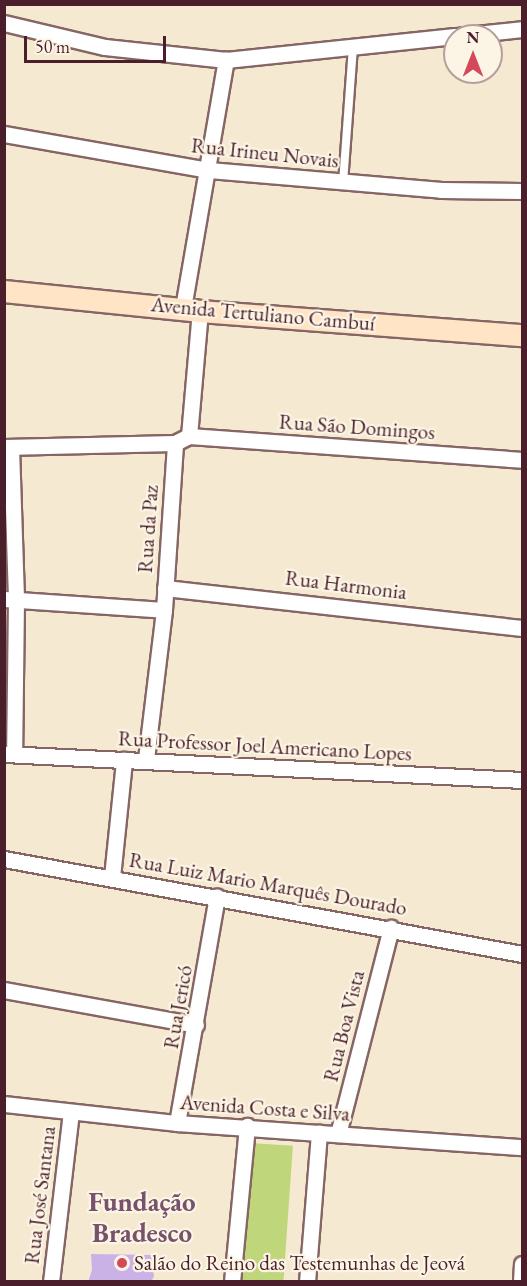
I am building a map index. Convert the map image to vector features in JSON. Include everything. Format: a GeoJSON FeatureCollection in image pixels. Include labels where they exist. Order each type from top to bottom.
{"type":"FeatureCollection","features":[{"type":"Feature","properties":{"kind":"main road","name":"Avenida Tertuliano Cambuí"},"geometry":{"type":"LineString","coordinates":[[4,291],[192,310],[522,335]]}},
{"type":"Feature","properties":{"kind":"street"},"geometry":{"type":"LineString","coordinates":[[4,23],[105,47],[226,60],[443,38]]}},
{"type":"Feature","properties":{"kind":"street"},"geometry":{"type":"LineString","coordinates":[[503,30],[522,28]]}},
{"type":"Feature","properties":{"kind":"street"},"geometry":{"type":"LineString","coordinates":[[9,754],[8,447],[175,443],[189,436],[192,310],[209,170],[226,60]]}},
{"type":"Feature","properties":{"kind":"street","name":"Rua Irineu Novais"},"geometry":{"type":"LineString","coordinates":[[4,134],[209,170],[343,183],[522,190]]}},
{"type":"Feature","properties":{"kind":"street","name":"Rua São Domingos"},"geometry":{"type":"LineString","coordinates":[[189,436],[522,460]]}},
{"type":"Feature","properties":{"kind":"street","name":"Rua da Paz"},"geometry":{"type":"LineString","coordinates":[[146,759],[164,610],[175,443]]}},
{"type":"Feature","properties":{"kind":"street","name":"Rua Harmonia"},"geometry":{"type":"LineString","coordinates":[[165,588],[522,628]]}},
{"type":"Feature","properties":{"kind":"street"},"geometry":{"type":"LineString","coordinates":[[10,600],[164,610]]}},
{"type":"Feature","properties":{"kind":"street","name":"Rua Professor Joel Americano Lopes"},"geometry":{"type":"LineString","coordinates":[[9,754],[123,760],[146,759],[522,780]]}},
{"type":"Feature","properties":{"kind":"street"},"geometry":{"type":"LineString","coordinates":[[112,877],[123,760]]}},
{"type":"Feature","properties":{"kind":"street","name":"Rua Luiz Mario Marquês Dourado"},"geometry":{"type":"LineString","coordinates":[[4,859],[391,928],[522,954]]}},
{"type":"Feature","properties":{"kind":"street","name":"Rua Jericó"},"geometry":{"type":"LineString","coordinates":[[177,1123],[217,897]]}},
{"type":"Feature","properties":{"kind":"street","name":"Rua Boa Vista"},"geometry":{"type":"LineString","coordinates":[[338,1134],[391,928]]}},
{"type":"Feature","properties":{"kind":"street"},"geometry":{"type":"LineString","coordinates":[[4,990],[196,1025]]}},
{"type":"Feature","properties":{"kind":"street","name":"Avenida Costa e Silva"},"geometry":{"type":"LineString","coordinates":[[4,1104],[177,1123],[247,1126],[522,1148]]}},
{"type":"Feature","properties":{"kind":"street","name":"Rua José Santana"},"geometry":{"type":"LineString","coordinates":[[51,1281],[71,1113]]}},
{"type":"Feature","properties":{"kind":"street"},"geometry":{"type":"LineString","coordinates":[[232,1281],[247,1126]]}},
{"type":"Feature","properties":{"kind":"street"},"geometry":{"type":"LineString","coordinates":[[307,1281],[319,1132]]}},
{"type":"Feature","properties":{"kind":"street"},"geometry":{"type":"LineString","coordinates":[[521,1281],[522,1264]]}},
{"type":"Feature","properties":{"kind":"lane"},"geometry":{"type":"LineString","coordinates":[[343,183],[353,48]]}},
{"type":"Feature","properties":{"kind":"green space"},"geometry":{"type":"Polygon","coordinates":[[[252,1143],[293,1146],[283,1282],[242,1282],[252,1143]]]}},
{"type":"Feature","properties":{"kind":"building","name":"Salão do Reino das Testemunhas de Jeová"},"geometry":{"type":"Polygon","coordinates":[[[91,1254],[151,1255],[154,1276],[151,1282],[88,1282],[92,1270],[91,1254]]]}},
{"type":"Feature","properties":{"kind":"place","name":"Salão do Reino das Testemunhas de Jeová"},"geometry":{"type":"Point","coordinates":[122,1263]}},
{"type":"Feature","properties":{"kind":"district","name":"Fundação Bradesco"},"geometry":{"type":"Point","coordinates":[142,1216]}}]}
